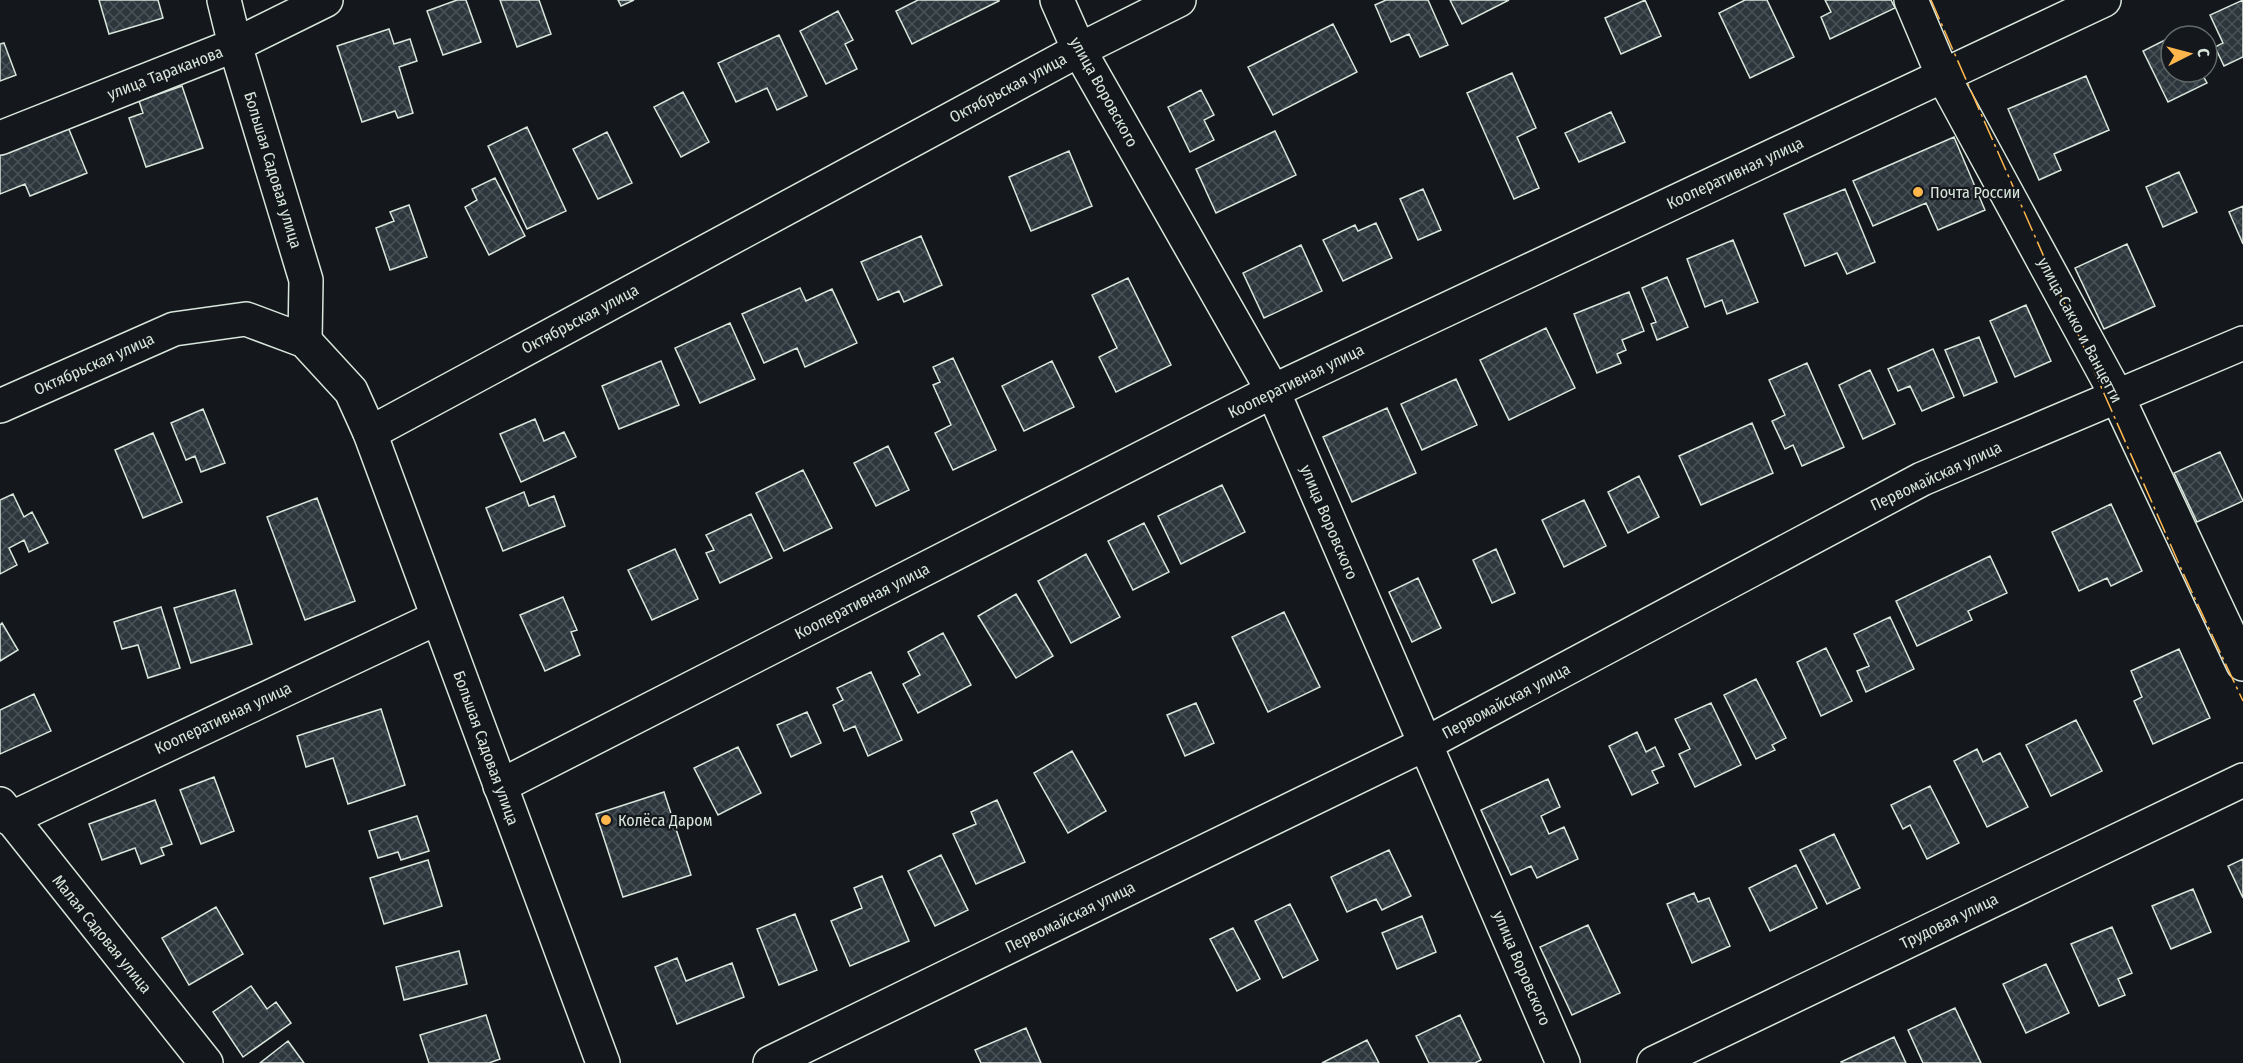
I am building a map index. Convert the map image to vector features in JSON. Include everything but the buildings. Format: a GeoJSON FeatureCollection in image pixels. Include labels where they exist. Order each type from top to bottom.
{"type":"FeatureCollection","features":[{"type":"Feature","properties":{"kind":"street","name":"Большая Садовая улица"},"geometry":{"type":"LineString","coordinates":[[224,0],[235,45],[306,280],[306,341]]}},
{"type":"Feature","properties":{"kind":"street","name":"улица Тараканова"},"geometry":{"type":"LineString","coordinates":[[0,138],[235,45],[326,0]]}},
{"type":"Feature","properties":{"kind":"street","name":"улица Воровского"},"geometry":{"type":"LineString","coordinates":[[1058,0],[1079,50],[1273,391],[1563,1063]]}},
{"type":"Feature","properties":{"kind":"street","name":"Октябрьская улица"},"geometry":{"type":"LineString","coordinates":[[0,406],[174,329],[246,319],[306,341],[351,391],[370,433],[1079,50],[1179,0]]}},
{"type":"Feature","properties":{"kind":"street","name":"улица Сакко и Ванцетти"},"geometry":{"type":"LineString","coordinates":[[1911,0],[1943,75],[2117,396],[2243,664]]}},
{"type":"Feature","properties":{"kind":"street","name":"Кооперативная улица"},"geometry":{"type":"LineString","coordinates":[[500,786],[1273,391],[2104,0]]}},
{"type":"Feature","properties":{"kind":"street","name":"Первомайская улица"},"geometry":{"type":"LineString","coordinates":[[770,1063],[1425,744],[1922,479],[2243,343]]}},
{"type":"Feature","properties":{"kind":"street","name":"Большая Садовая улица"},"geometry":{"type":"LineString","coordinates":[[370,433],[603,1063]]}},
{"type":"Feature","properties":{"kind":"street","name":"Кооперативная улица"},"geometry":{"type":"LineString","coordinates":[[5,812],[437,618]]}},
{"type":"Feature","properties":{"kind":"street","name":"Трудовая улица"},"geometry":{"type":"LineString","coordinates":[[1654,1063],[2243,780]]}},
{"type":"Feature","properties":{"kind":"street","name":"Малая Садовая улица"},"geometry":{"type":"LineString","coordinates":[[5,812],[206,1063]]}},
{"type":"Feature","properties":{"kind":"power"},"geometry":{"type":"LineString","coordinates":[[1931,0],[2183,573],[2243,701]]}},
{"type":"Feature","properties":{"kind":"place","name":"Почта России"},"geometry":{"type":"Point","coordinates":[1918,192]}},
{"type":"Feature","properties":{"kind":"place","name":"Колёса Даром"},"geometry":{"type":"Point","coordinates":[606,820]}}]}
